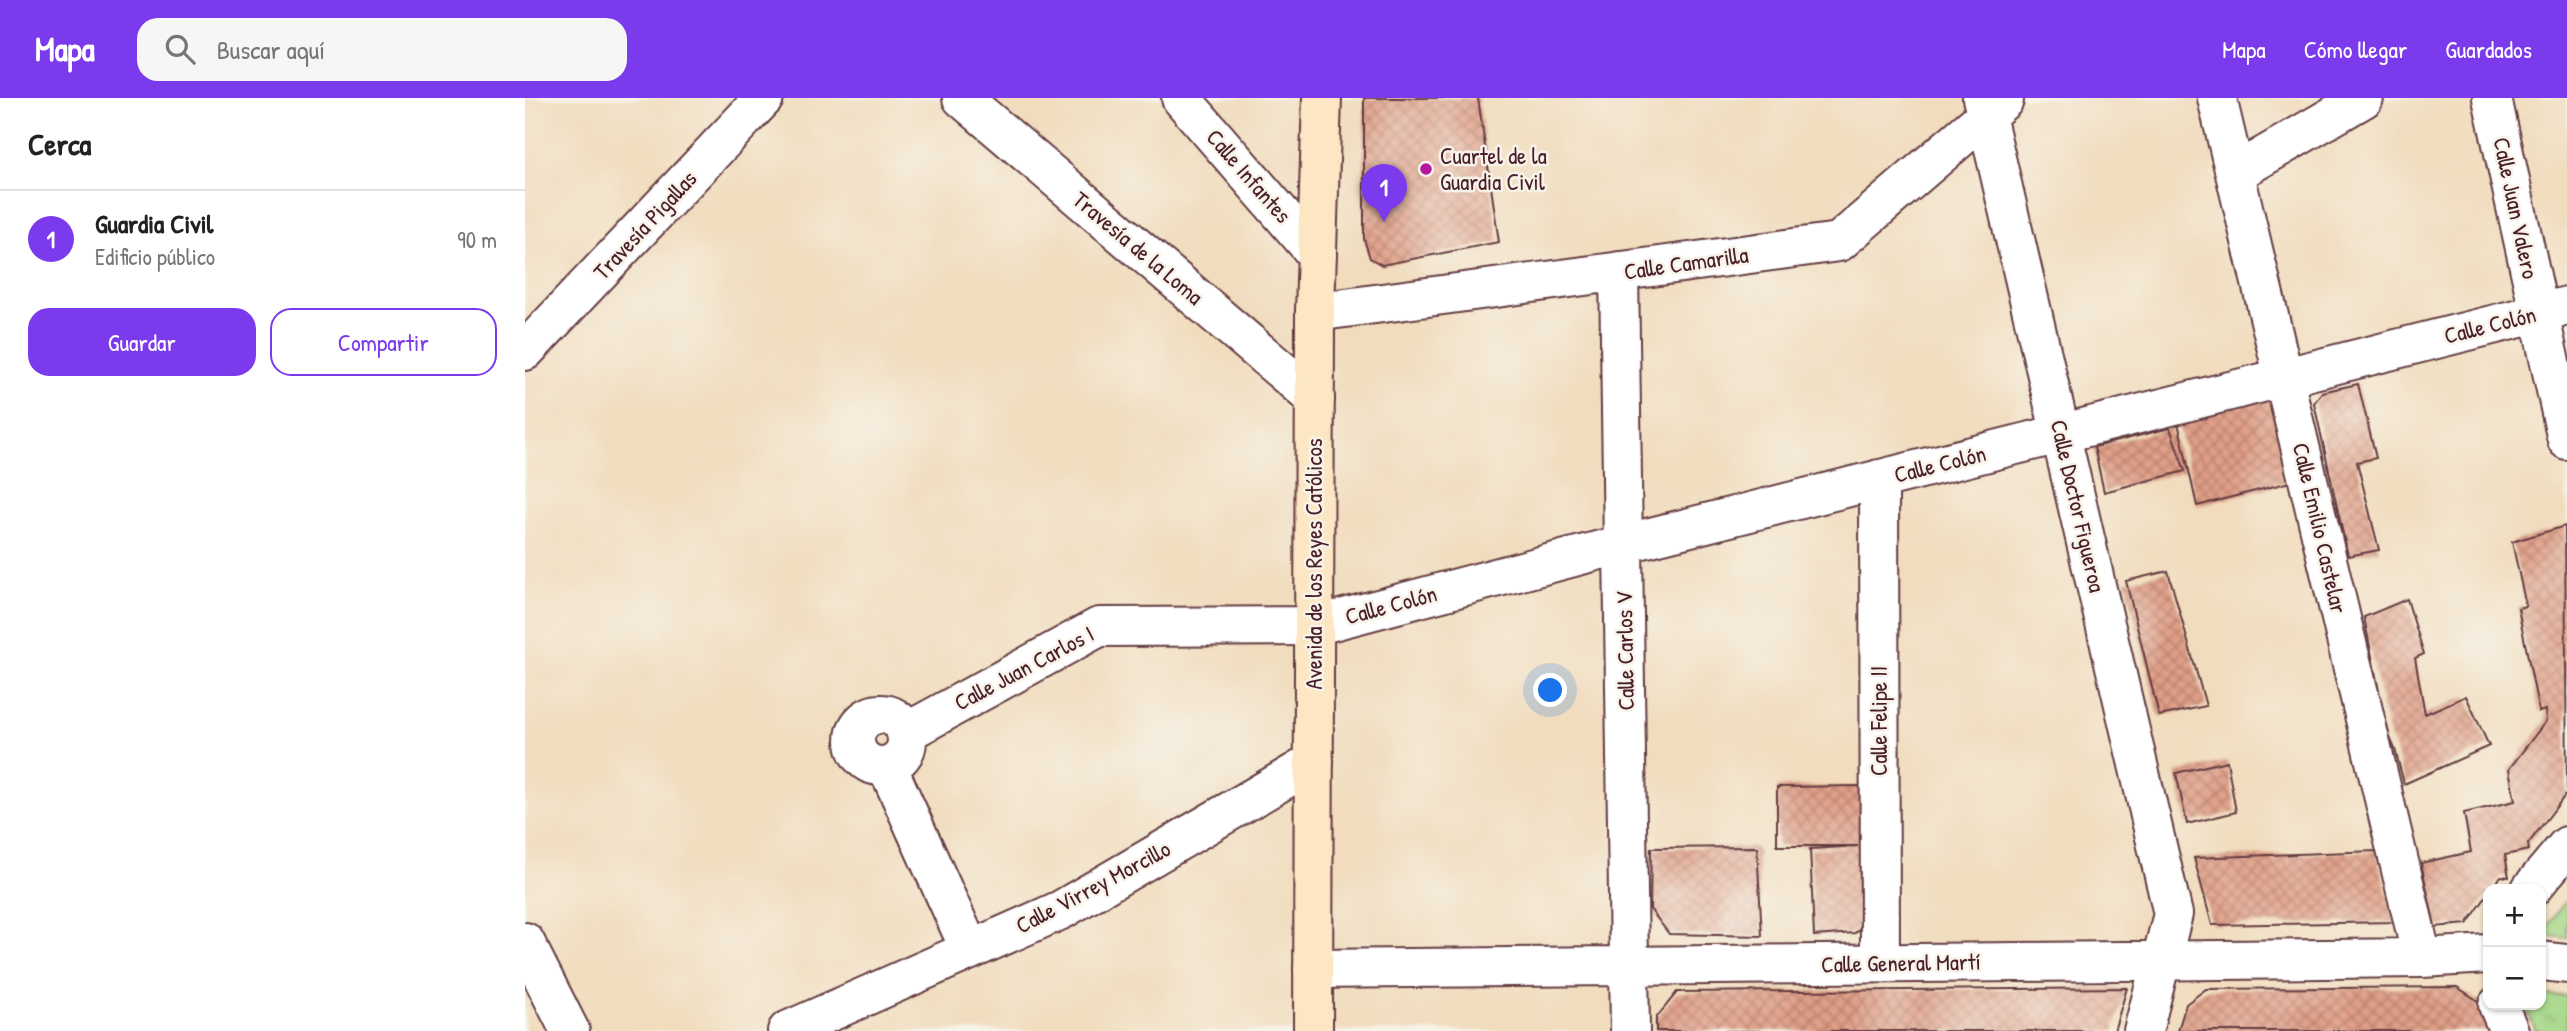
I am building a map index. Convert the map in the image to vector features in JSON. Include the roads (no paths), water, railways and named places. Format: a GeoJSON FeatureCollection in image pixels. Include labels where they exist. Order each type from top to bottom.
{"type":"FeatureCollection","features":[{"type":"Feature","properties":{"kind":"street","name":"Travesía Pigallas"},"geometry":{"type":"LineString","coordinates":[[525,352],[764,98]]}},
{"type":"Feature","properties":{"kind":"street","name":"Travesía de la Loma"},"geometry":{"type":"LineString","coordinates":[[962,98],[1315,399]]}},
{"type":"Feature","properties":{"kind":"street","name":"Calle Infantes"},"geometry":{"type":"LineString","coordinates":[[1181,98],[1317,255]]}},
{"type":"Feature","properties":{"kind":"street","name":"Avenida de los Reyes Católicos"},"geometry":{"type":"LineString","coordinates":[[1313,1031],[1315,313],[1322,98]]}},
{"type":"Feature","properties":{"kind":"street","name":"Calle Emilio Castelar"},"geometry":{"type":"LineString","coordinates":[[2217,98],[2422,958]]}},
{"type":"Feature","properties":{"kind":"street"},"geometry":{"type":"LineString","coordinates":[[2235,173],[2364,98]]}},
{"type":"Feature","properties":{"kind":"street","name":"Calle Juan Valero"},"geometry":{"type":"LineString","coordinates":[[2492,98],[2553,309],[2567,440]]}},
{"type":"Feature","properties":{"kind":"street","name":"Calle Camarilla"},"geometry":{"type":"LineString","coordinates":[[1315,313],[1839,242],[1991,104]]}},
{"type":"Feature","properties":{"kind":"street","name":"Calle Doctor Figueroa"},"geometry":{"type":"LineString","coordinates":[[1991,104],[2061,433],[2173,914],[2163,960]]}},
{"type":"Feature","properties":{"kind":"street","name":"Calle Carlos V"},"geometry":{"type":"LineString","coordinates":[[1619,271],[1630,1031]]}},
{"type":"Feature","properties":{"kind":"street","name":"Calle Colón"},"geometry":{"type":"LineString","coordinates":[[1314,625],[1623,544],[2553,309]]}},
{"type":"Feature","properties":{"kind":"street","name":"Calle Felipe II"},"geometry":{"type":"LineString","coordinates":[[1879,479],[1879,963]]}},
{"type":"Feature","properties":{"kind":"street","name":"Calle Juan Carlos I"},"geometry":{"type":"LineString","coordinates":[[970,950],[887,766],[878,766],[863,760],[855,745],[857,728],[870,716],[887,714],[902,723],[907,732],[1099,627],[1314,625]]}},
{"type":"Feature","properties":{"kind":"street","name":"Calle Virrey Morcillo"},"geometry":{"type":"LineString","coordinates":[[787,1031],[1062,910],[1314,762]]}},
{"type":"Feature","properties":{"kind":"street"},"geometry":{"type":"LineString","coordinates":[[2535,884],[2567,846]]}},
{"type":"Feature","properties":{"kind":"street"},"geometry":{"type":"LineString","coordinates":[[525,942],[571,1031]]}},
{"type":"Feature","properties":{"kind":"street","name":"Calle General Martí"},"geometry":{"type":"LineString","coordinates":[[1313,969],[2483,957]]}},
{"type":"Feature","properties":{"kind":"street"},"geometry":{"type":"LineString","coordinates":[[2143,1031],[2163,960]]}},
{"type":"Feature","properties":{"kind":"street"},"geometry":{"type":"LineString","coordinates":[[2546,962],[2567,964]]}},
{"type":"Feature","properties":{"kind":"street"},"geometry":{"type":"LineString","coordinates":[[2500,1010],[2509,1031]]}},
{"type":"Feature","properties":{"kind":"place","name":"Cuartel de la Guardia Civil"},"geometry":{"type":"Point","coordinates":[1426,169]}},
{"type":"Feature","properties":{"kind":"place","name":"Guardia Civil"},"geometry":{"type":"Point","coordinates":[1384,222]}}]}
